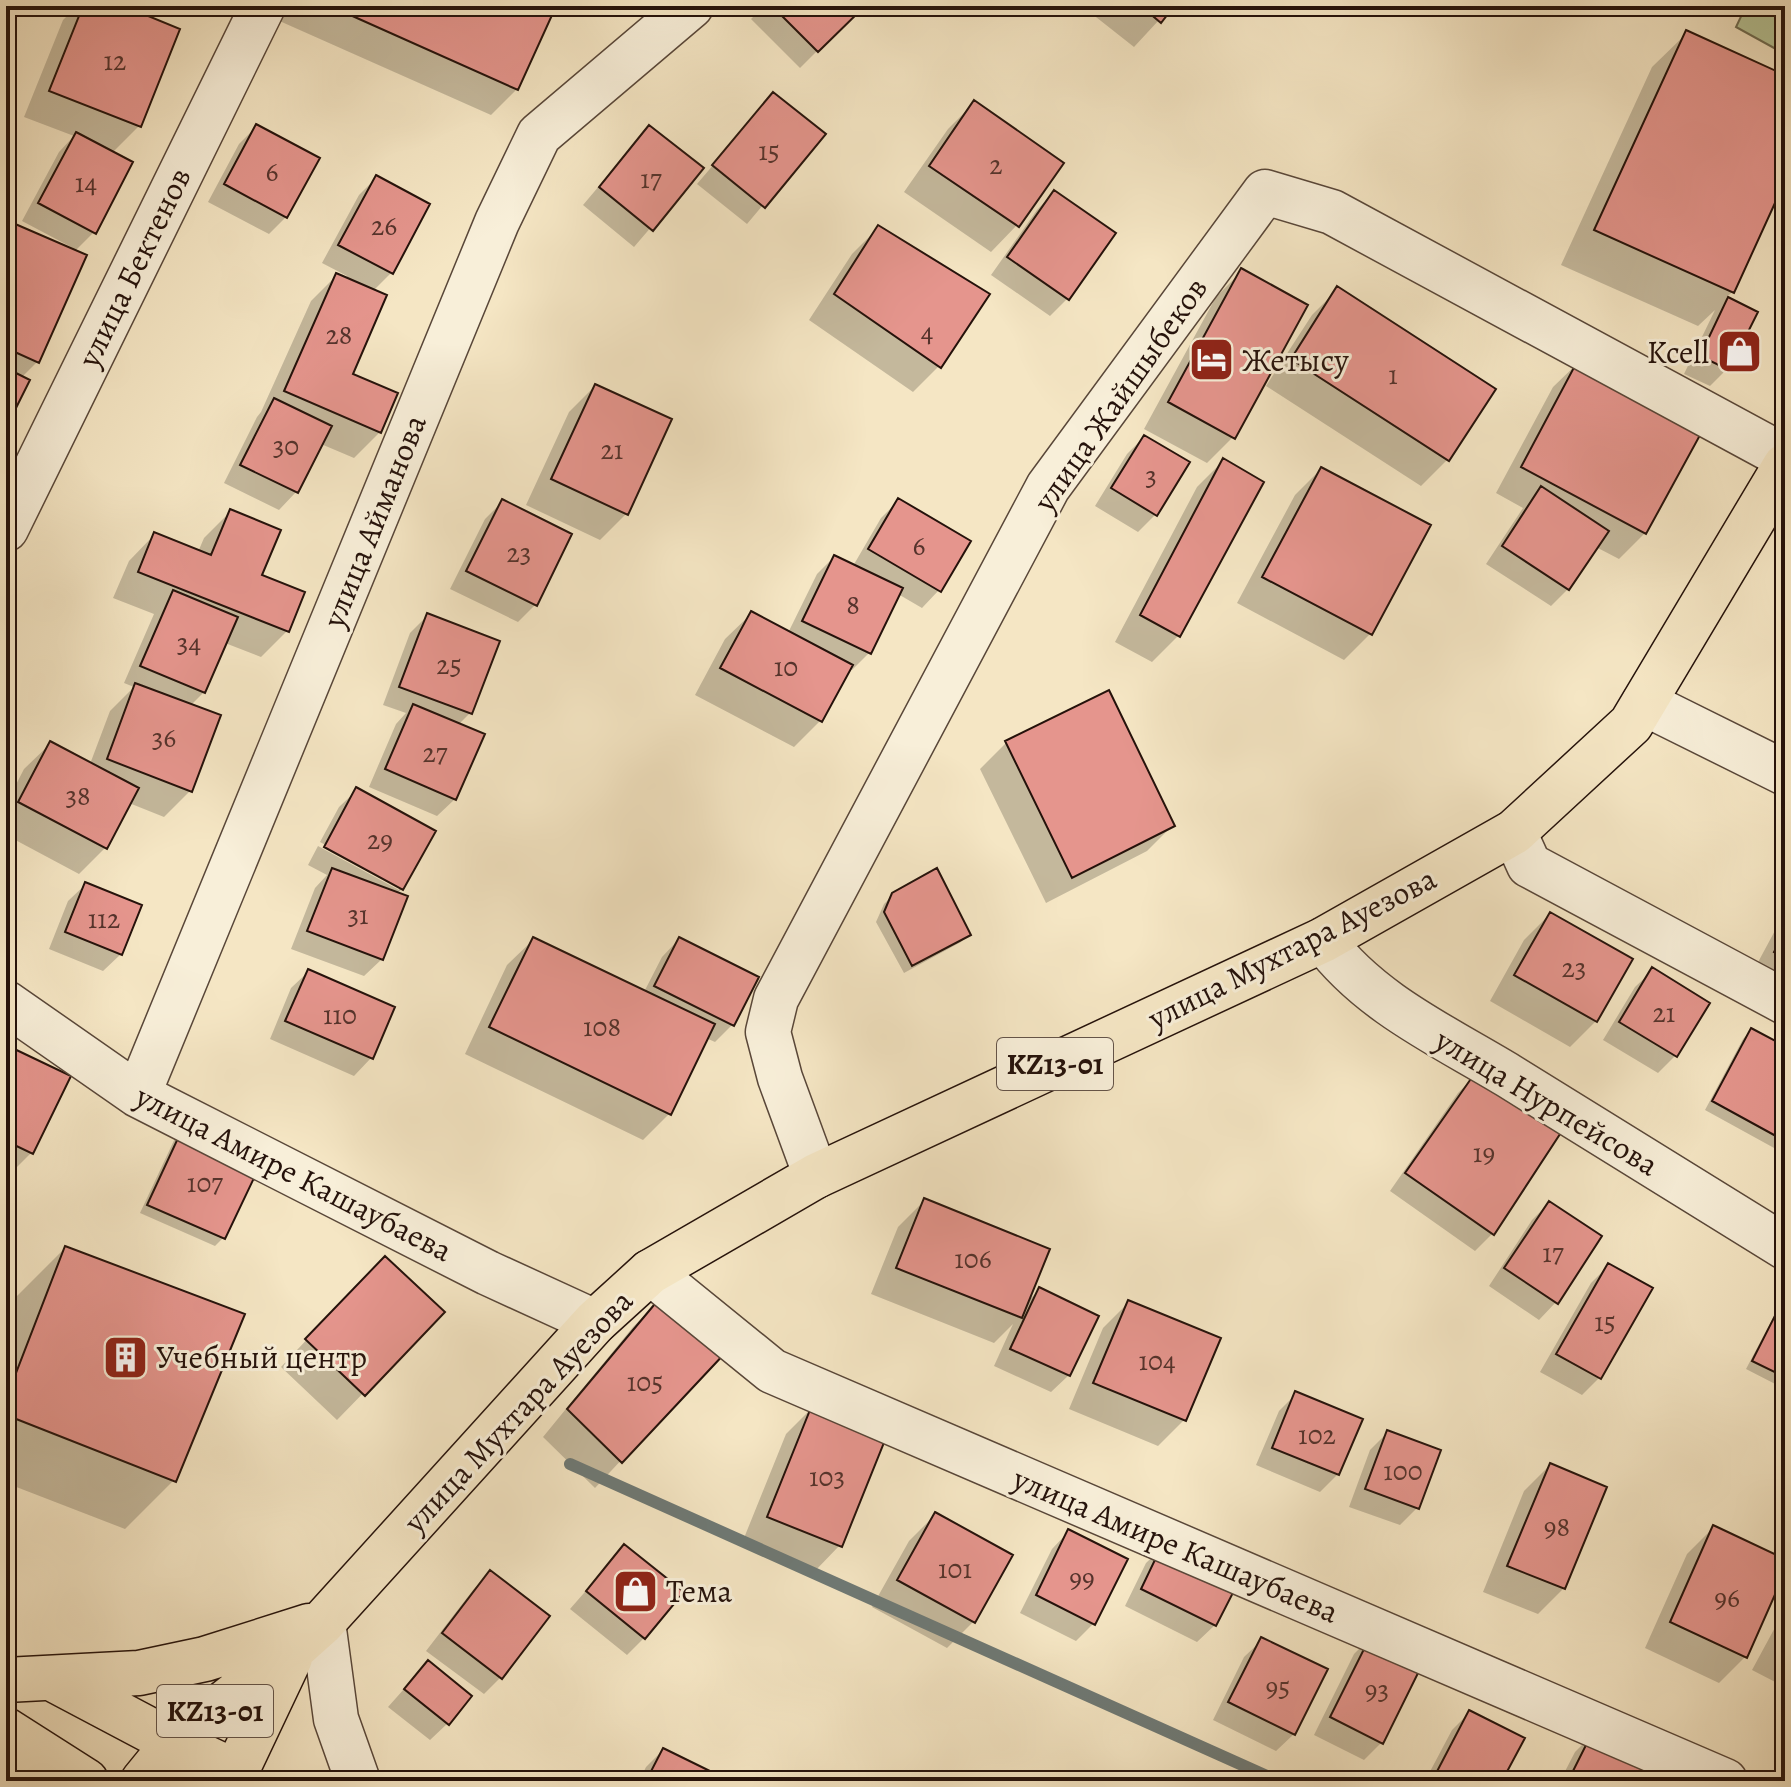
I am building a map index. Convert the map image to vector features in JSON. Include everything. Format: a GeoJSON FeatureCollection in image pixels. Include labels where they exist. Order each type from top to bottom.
{"type":"FeatureCollection","features":[{"type":"Feature","properties":{"kind":"main road","name":"улица Мухтара Ауезова"},"geometry":{"type":"LineString","coordinates":[[143,1781],[174,1743],[309,1635],[595,1322],[650,1272],[816,1176],[1323,940],[1514,832],[1631,724],[1785,466]]}},
{"type":"Feature","properties":{"kind":"main road","name":"улица Мухтара Ауезова"},"geometry":{"type":"LineString","coordinates":[[242,1778],[309,1635]]}},
{"type":"Feature","properties":{"kind":"main road"},"geometry":{"type":"LineString","coordinates":[[6,1680],[139,1673],[309,1635]]}},
{"type":"Feature","properties":{"kind":"main road"},"geometry":{"type":"LineString","coordinates":[[51,1677],[242,1778]]}},
{"type":"Feature","properties":{"kind":"main road"},"geometry":{"type":"LineString","coordinates":[[6,1730],[86,1781]]}},
{"type":"Feature","properties":{"kind":"main road"},"geometry":{"type":"LineString","coordinates":[[6,1748],[22,1781]]}},
{"type":"Feature","properties":{"kind":"street","name":"улица Бектенов"},"geometry":{"type":"LineString","coordinates":[[6,529],[263,6]]}},
{"type":"Feature","properties":{"kind":"street","name":"улица Айманова"},"geometry":{"type":"LineString","coordinates":[[138,1095],[497,222],[539,135],[691,6]]}},
{"type":"Feature","properties":{"kind":"street","name":"улица Жайшыбеков"},"geometry":{"type":"LineString","coordinates":[[816,1176],[780,1078],[768,1032],[776,999],[1048,487],[1265,192],[1332,212],[1785,457]]}},
{"type":"Feature","properties":{"kind":"street"},"geometry":{"type":"LineString","coordinates":[[1644,703],[1785,773]]}},
{"type":"Feature","properties":{"kind":"street"},"geometry":{"type":"LineString","coordinates":[[1514,832],[1529,865],[1785,1002]]}},
{"type":"Feature","properties":{"kind":"street","name":"улица Нурпейсова"},"geometry":{"type":"LineString","coordinates":[[1323,940],[1340,963],[1415,1023],[1470,1053],[1785,1247]]}},
{"type":"Feature","properties":{"kind":"street","name":"улица Амире Кашаубаева"},"geometry":{"type":"LineString","coordinates":[[6,1003],[138,1095],[488,1273],[595,1322]]}},
{"type":"Feature","properties":{"kind":"street","name":"улица Амире Кашаубаева"},"geometry":{"type":"LineString","coordinates":[[650,1272],[772,1371],[1725,1781]]}},
{"type":"Feature","properties":{"kind":"street"},"geometry":{"type":"LineString","coordinates":[[309,1635],[358,1781]]}},
{"type":"Feature","properties":{"kind":"green space"},"geometry":{"type":"Polygon","coordinates":[[[1746,6],[1785,6],[1785,54],[1736,27],[1746,6]]]}},
{"type":"Feature","properties":{"kind":"building"},"geometry":{"type":"Polygon","coordinates":[[[83,6],[124,6],[180,29],[141,127],[49,91],[83,6]]]}},
{"type":"Feature","properties":{"kind":"building"},"geometry":{"type":"Polygon","coordinates":[[[330,6],[538,6],[553,13],[518,90],[330,6]]]}},
{"type":"Feature","properties":{"kind":"building"},"geometry":{"type":"Polygon","coordinates":[[[772,6],[865,6],[818,52],[772,6]]]}},
{"type":"Feature","properties":{"kind":"building"},"geometry":{"type":"Polygon","coordinates":[[[1141,6],[1174,6],[1161,23],[1141,6]]]}},
{"type":"Feature","properties":{"kind":"building"},"geometry":{"type":"Polygon","coordinates":[[[1686,30],[1785,75],[1785,181],[1734,293],[1594,230],[1686,30]]]}},
{"type":"Feature","properties":{"kind":"building"},"geometry":{"type":"Polygon","coordinates":[[[773,92],[826,134],[765,208],[712,165],[773,92]]]}},
{"type":"Feature","properties":{"kind":"building"},"geometry":{"type":"Polygon","coordinates":[[[974,100],[1064,163],[1019,227],[929,166],[974,100]]]}},
{"type":"Feature","properties":{"kind":"building"},"geometry":{"type":"Polygon","coordinates":[[[256,124],[320,158],[287,218],[224,184],[256,124]]]}},
{"type":"Feature","properties":{"kind":"building"},"geometry":{"type":"Polygon","coordinates":[[[649,125],[704,168],[653,231],[599,187],[649,125]]]}},
{"type":"Feature","properties":{"kind":"building"},"geometry":{"type":"Polygon","coordinates":[[[76,132],[133,162],[96,234],[38,203],[76,132]]]}},
{"type":"Feature","properties":{"kind":"building"},"geometry":{"type":"Polygon","coordinates":[[[376,175],[430,204],[393,274],[338,245],[376,175]]]}},
{"type":"Feature","properties":{"kind":"building"},"geometry":{"type":"Polygon","coordinates":[[[1054,190],[1116,233],[1069,300],[1007,257],[1054,190]]]}},
{"type":"Feature","properties":{"kind":"building"},"geometry":{"type":"Polygon","coordinates":[[[6,220],[87,255],[39,363],[6,348],[6,220]]]}},
{"type":"Feature","properties":{"kind":"building"},"geometry":{"type":"Polygon","coordinates":[[[878,225],[990,294],[941,368],[834,294],[878,225]]]}},
{"type":"Feature","properties":{"kind":"building"},"geometry":{"type":"Polygon","coordinates":[[[1241,268],[1308,305],[1235,439],[1168,402],[1241,268]]]}},
{"type":"Feature","properties":{"kind":"building"},"geometry":{"type":"Polygon","coordinates":[[[336,273],[387,295],[353,374],[398,393],[381,433],[284,391],[336,273]]]}},
{"type":"Feature","properties":{"kind":"building"},"geometry":{"type":"Polygon","coordinates":[[[1337,286],[1496,389],[1449,461],[1291,359],[1337,286]]]}},
{"type":"Feature","properties":{"kind":"building"},"geometry":{"type":"Polygon","coordinates":[[[1728,297],[1758,312],[1729,370],[1700,356],[1728,297]]]}},
{"type":"Feature","properties":{"kind":"building"},"geometry":{"type":"Polygon","coordinates":[[[1579,358],[1705,426],[1646,534],[1521,467],[1579,358]]]}},
{"type":"Feature","properties":{"kind":"building"},"geometry":{"type":"Polygon","coordinates":[[[6,368],[30,380],[6,428],[6,368]]]}},
{"type":"Feature","properties":{"kind":"building"},"geometry":{"type":"Polygon","coordinates":[[[595,384],[672,419],[628,515],[551,479],[595,384]]]}},
{"type":"Feature","properties":{"kind":"building"},"geometry":{"type":"Polygon","coordinates":[[[274,398],[332,426],[298,493],[240,465],[274,398]]]}},
{"type":"Feature","properties":{"kind":"building"},"geometry":{"type":"Polygon","coordinates":[[[1144,435],[1190,462],[1157,516],[1111,488],[1144,435]]]}},
{"type":"Feature","properties":{"kind":"building"},"geometry":{"type":"Polygon","coordinates":[[[1223,458],[1264,482],[1180,637],[1140,615],[1223,458]]]}},
{"type":"Feature","properties":{"kind":"building"},"geometry":{"type":"Polygon","coordinates":[[[1321,467],[1431,525],[1372,635],[1262,577],[1321,467]]]}},
{"type":"Feature","properties":{"kind":"building"},"geometry":{"type":"Polygon","coordinates":[[[1541,486],[1609,531],[1569,590],[1502,546],[1541,486]]]}},
{"type":"Feature","properties":{"kind":"building"},"geometry":{"type":"Polygon","coordinates":[[[898,498],[971,541],[941,592],[868,549],[898,498]]]}},
{"type":"Feature","properties":{"kind":"building"},"geometry":{"type":"Polygon","coordinates":[[[502,499],[572,534],[537,606],[466,571],[502,499]]]}},
{"type":"Feature","properties":{"kind":"building"},"geometry":{"type":"Polygon","coordinates":[[[230,509],[281,530],[262,575],[305,592],[289,632],[138,572],[154,532],[211,555],[230,509]]]}},
{"type":"Feature","properties":{"kind":"building"},"geometry":{"type":"Polygon","coordinates":[[[834,555],[903,588],[871,654],[802,621],[834,555]]]}},
{"type":"Feature","properties":{"kind":"building"},"geometry":{"type":"Polygon","coordinates":[[[173,590],[238,617],[205,693],[140,666],[173,590]]]}},
{"type":"Feature","properties":{"kind":"building"},"geometry":{"type":"Polygon","coordinates":[[[751,611],[853,665],[822,722],[720,668],[751,611]]]}},
{"type":"Feature","properties":{"kind":"building"},"geometry":{"type":"Polygon","coordinates":[[[427,613],[500,641],[472,714],[399,687],[427,613]]]}},
{"type":"Feature","properties":{"kind":"building"},"geometry":{"type":"Polygon","coordinates":[[[135,683],[221,715],[192,792],[107,759],[135,683]]]}},
{"type":"Feature","properties":{"kind":"building"},"geometry":{"type":"Polygon","coordinates":[[[1109,690],[1175,826],[1072,878],[1005,741],[1109,690]]]}},
{"type":"Feature","properties":{"kind":"building"},"geometry":{"type":"Polygon","coordinates":[[[413,704],[485,734],[456,800],[385,769],[413,704]]]}},
{"type":"Feature","properties":{"kind":"building"},"geometry":{"type":"Polygon","coordinates":[[[50,741],[139,788],[107,849],[18,802],[50,741]]]}},
{"type":"Feature","properties":{"kind":"building"},"geometry":{"type":"Polygon","coordinates":[[[356,787],[436,831],[403,890],[324,847],[356,787]]]}},
{"type":"Feature","properties":{"kind":"building"},"geometry":{"type":"Polygon","coordinates":[[[332,868],[408,896],[383,960],[307,931],[332,868]]]}},
{"type":"Feature","properties":{"kind":"building"},"geometry":{"type":"Polygon","coordinates":[[[937,868],[971,935],[912,966],[884,912],[892,893],[937,868]]]}},
{"type":"Feature","properties":{"kind":"building"},"geometry":{"type":"Polygon","coordinates":[[[85,882],[142,905],[122,955],[65,932],[85,882]]]}},
{"type":"Feature","properties":{"kind":"building"},"geometry":{"type":"Polygon","coordinates":[[[1550,912],[1633,959],[1597,1022],[1514,975],[1550,912]]]}},
{"type":"Feature","properties":{"kind":"building"},"geometry":{"type":"Polygon","coordinates":[[[1785,932],[1785,958],[1774,952],[1785,932]]]}},
{"type":"Feature","properties":{"kind":"building"},"geometry":{"type":"Polygon","coordinates":[[[533,937],[715,1024],[671,1115],[489,1027],[533,937]]]}},
{"type":"Feature","properties":{"kind":"building"},"geometry":{"type":"Polygon","coordinates":[[[679,937],[759,977],[734,1026],[654,986],[679,937]]]}},
{"type":"Feature","properties":{"kind":"building"},"geometry":{"type":"Polygon","coordinates":[[[1652,967],[1710,1003],[1677,1057],[1619,1022],[1652,967]]]}},
{"type":"Feature","properties":{"kind":"building"},"geometry":{"type":"Polygon","coordinates":[[[308,969],[395,1007],[373,1059],[285,1021],[308,969]]]}},
{"type":"Feature","properties":{"kind":"building"},"geometry":{"type":"Polygon","coordinates":[[[1751,1028],[1785,1046],[1785,1141],[1712,1101],[1751,1028]]]}},
{"type":"Feature","properties":{"kind":"building"},"geometry":{"type":"Polygon","coordinates":[[[6,1045],[71,1076],[33,1154],[6,1141],[6,1045]]]}},
{"type":"Feature","properties":{"kind":"building"},"geometry":{"type":"Polygon","coordinates":[[[1475,1073],[1562,1131],[1494,1235],[1405,1173],[1475,1073]]]}},
{"type":"Feature","properties":{"kind":"building"},"geometry":{"type":"Polygon","coordinates":[[[185,1123],[263,1159],[225,1239],[147,1205],[185,1123]]]}},
{"type":"Feature","properties":{"kind":"building"},"geometry":{"type":"Polygon","coordinates":[[[924,1198],[1050,1249],[1022,1318],[896,1268],[924,1198]]]}},
{"type":"Feature","properties":{"kind":"building"},"geometry":{"type":"Polygon","coordinates":[[[1549,1201],[1602,1236],[1558,1304],[1504,1268],[1549,1201]]]}},
{"type":"Feature","properties":{"kind":"building","name":"Учебный центр"},"geometry":{"type":"Polygon","coordinates":[[[65,1246],[245,1314],[176,1482],[6,1415],[6,1399],[65,1246]]]}},
{"type":"Feature","properties":{"kind":"building"},"geometry":{"type":"Polygon","coordinates":[[[385,1256],[445,1312],[365,1396],[305,1339],[385,1256]]]}},
{"type":"Feature","properties":{"kind":"building"},"geometry":{"type":"Polygon","coordinates":[[[1608,1263],[1653,1288],[1601,1379],[1556,1354],[1608,1263]]]}},
{"type":"Feature","properties":{"kind":"building"},"geometry":{"type":"Polygon","coordinates":[[[1039,1287],[1099,1316],[1070,1376],[1010,1349],[1039,1287]]]}},
{"type":"Feature","properties":{"kind":"building"},"geometry":{"type":"Polygon","coordinates":[[[1785,1296],[1785,1377],[1752,1361],[1785,1296]]]}},
{"type":"Feature","properties":{"kind":"building"},"geometry":{"type":"Polygon","coordinates":[[[659,1299],[726,1352],[622,1463],[567,1409],[659,1299]]]}},
{"type":"Feature","properties":{"kind":"building"},"geometry":{"type":"Polygon","coordinates":[[[1128,1300],[1221,1338],[1186,1421],[1093,1383],[1128,1300]]]}},
{"type":"Feature","properties":{"kind":"building"},"geometry":{"type":"Polygon","coordinates":[[[1295,1391],[1363,1419],[1339,1475],[1272,1448],[1295,1391]]]}},
{"type":"Feature","properties":{"kind":"building"},"geometry":{"type":"Polygon","coordinates":[[[812,1405],[887,1435],[842,1547],[767,1517],[812,1405]]]}},
{"type":"Feature","properties":{"kind":"building"},"geometry":{"type":"Polygon","coordinates":[[[1387,1430],[1441,1450],[1419,1509],[1365,1489],[1387,1430]]]}},
{"type":"Feature","properties":{"kind":"building"},"geometry":{"type":"Polygon","coordinates":[[[1550,1463],[1607,1487],[1565,1589],[1507,1566],[1550,1463]]]}},
{"type":"Feature","properties":{"kind":"building"},"geometry":{"type":"Polygon","coordinates":[[[935,1512],[1013,1555],[975,1623],[897,1580],[935,1512]]]}},
{"type":"Feature","properties":{"kind":"building"},"geometry":{"type":"Polygon","coordinates":[[[1713,1525],[1785,1559],[1785,1572],[1747,1658],[1670,1622],[1713,1525]]]}},
{"type":"Feature","properties":{"kind":"building"},"geometry":{"type":"Polygon","coordinates":[[[1068,1529],[1128,1559],[1095,1625],[1036,1595],[1068,1529]]]}},
{"type":"Feature","properties":{"kind":"building"},"geometry":{"type":"Polygon","coordinates":[[[1163,1543],[1239,1581],[1216,1626],[1141,1589],[1163,1543]]]}},
{"type":"Feature","properties":{"kind":"building","name":"Тема"},"geometry":{"type":"Polygon","coordinates":[[[624,1544],[684,1592],[645,1639],[586,1591],[624,1544]]]}},
{"type":"Feature","properties":{"kind":"building"},"geometry":{"type":"Polygon","coordinates":[[[490,1570],[550,1616],[502,1679],[442,1633],[490,1570]]]}},
{"type":"Feature","properties":{"kind":"building"},"geometry":{"type":"Polygon","coordinates":[[[1785,1628],[1785,1648],[1777,1644],[1785,1628]]]}},
{"type":"Feature","properties":{"kind":"building"},"geometry":{"type":"Polygon","coordinates":[[[1371,1635],[1424,1661],[1383,1744],[1330,1717],[1371,1635]]]}},
{"type":"Feature","properties":{"kind":"building"},"geometry":{"type":"Polygon","coordinates":[[[1261,1637],[1328,1669],[1295,1735],[1228,1702],[1261,1637]]]}},
{"type":"Feature","properties":{"kind":"building"},"geometry":{"type":"Polygon","coordinates":[[[428,1660],[472,1696],[449,1725],[404,1689],[428,1660]]]}},
{"type":"Feature","properties":{"kind":"building"},"geometry":{"type":"Polygon","coordinates":[[[1469,1710],[1525,1738],[1502,1781],[1432,1781],[1469,1710]]]}},
{"type":"Feature","properties":{"kind":"building"},"geometry":{"type":"Polygon","coordinates":[[[1592,1733],[1650,1762],[1640,1781],[1568,1781],[1592,1733]]]}},
{"type":"Feature","properties":{"kind":"building"},"geometry":{"type":"Polygon","coordinates":[[[663,1748],[716,1774],[712,1781],[646,1781],[663,1748]]]}},
{"type":"Feature","properties":{"kind":"waterway"},"geometry":{"type":"LineString","coordinates":[[570,1464],[1278,1781]]}},
{"type":"Feature","properties":{"kind":"place","name":"Kcell"},"geometry":{"type":"Point","coordinates":[1740,352]}},
{"type":"Feature","properties":{"kind":"place","name":"Жетысу"},"geometry":{"type":"Point","coordinates":[1211,360]}},
{"type":"Feature","properties":{"kind":"place","name":"Учебный центр"},"geometry":{"type":"Point","coordinates":[125,1357]}},
{"type":"Feature","properties":{"kind":"place","name":"Тема"},"geometry":{"type":"Point","coordinates":[635,1591]}}]}
